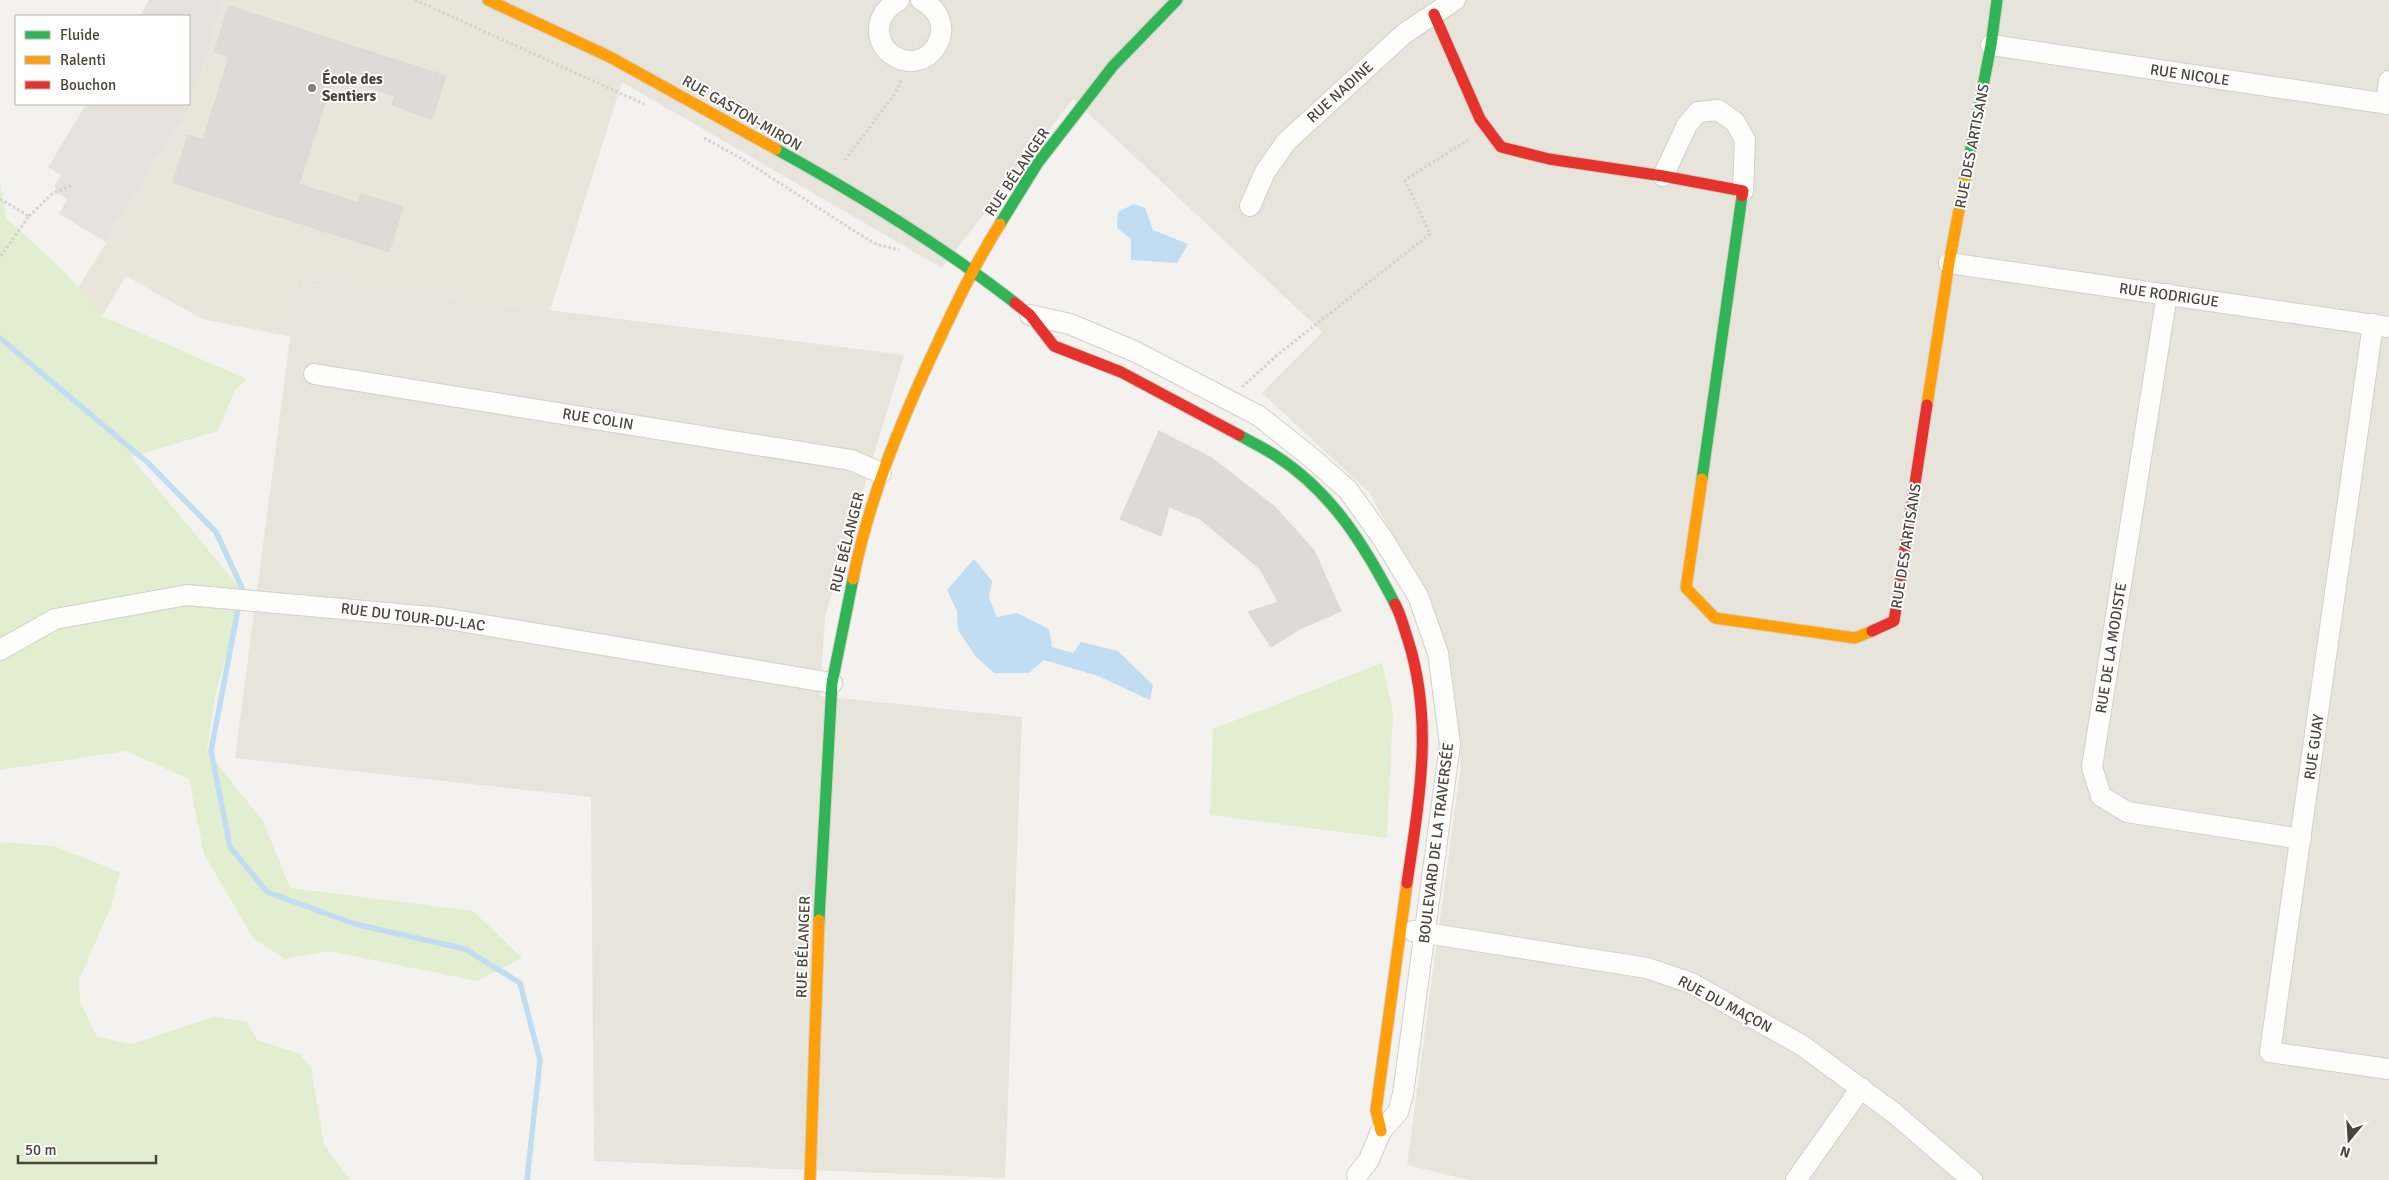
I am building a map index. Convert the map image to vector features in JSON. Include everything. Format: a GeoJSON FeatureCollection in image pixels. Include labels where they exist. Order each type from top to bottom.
{"type":"FeatureCollection","features":[{"type":"Feature","properties":{"kind":"street","name":"RUE GASTON-MIRON"},"geometry":{"type":"LineString","coordinates":[[488,0],[568,36],[677,93],[831,180],[972,268]]}},
{"type":"Feature","properties":{"kind":"street"},"geometry":{"type":"LineString","coordinates":[[899,0],[890,5],[883,13],[878,33],[881,43],[888,52],[896,58],[906,61],[916,61],[934,50],[942,31],[941,21],[935,4]]}},
{"type":"Feature","properties":{"kind":"street","name":"RUE BÉLANGER"},"geometry":{"type":"LineString","coordinates":[[810,1180],[821,850],[832,683],[860,543],[880,473],[913,395],[972,268],[1037,164],[1113,66],[1177,0]]}},
{"type":"Feature","properties":{"kind":"street","name":"RUE NADINE"},"geometry":{"type":"LineString","coordinates":[[1250,206],[1265,172],[1286,142],[1405,33],[1455,0]]}},
{"type":"Feature","properties":{"kind":"street","name":"RUE DES ARTISANS"},"geometry":{"type":"LineString","coordinates":[[1663,176],[1677,145],[1698,112],[1718,110],[1736,122],[1745,140],[1743,191],[1686,588],[1715,618],[1855,638],[1894,621],[1949,262],[1991,45],[1997,0]]}},
{"type":"Feature","properties":{"kind":"street"},"geometry":{"type":"LineString","coordinates":[[1434,14],[1480,119],[1501,147],[1550,159],[1663,176],[1743,191]]}},
{"type":"Feature","properties":{"kind":"street","name":"RUE NICOLE"},"geometry":{"type":"LineString","coordinates":[[1991,45],[2388,104]]}},
{"type":"Feature","properties":{"kind":"street"},"geometry":{"type":"LineString","coordinates":[[2388,104],[2389,81]]}},
{"type":"Feature","properties":{"kind":"street","name":"RUE RODRIGUE"},"geometry":{"type":"LineString","coordinates":[[1949,262],[2381,326]]}},
{"type":"Feature","properties":{"kind":"street","name":"BOULEVARD DE LA TRAVERSÉE"},"geometry":{"type":"LineString","coordinates":[[972,268],[1030,315],[1054,346],[1122,372],[1199,412],[1277,456],[1319,490],[1348,523],[1367,551],[1398,611],[1417,668],[1423,723],[1423,768],[1376,1110],[1382,1131]]}},
{"type":"Feature","properties":{"kind":"street","name":"RUE DE LA MODISTE"},"geometry":{"type":"LineString","coordinates":[[2167,294],[2092,767],[2101,796],[2127,812],[2301,839]]}},
{"type":"Feature","properties":{"kind":"street","name":"BOULEVARD DE LA TRAVERSÉE"},"geometry":{"type":"LineString","coordinates":[[1030,315],[1070,324],[1136,352],[1259,416],[1348,490],[1384,539],[1418,596],[1438,653],[1450,744],[1403,1094],[1398,1112],[1382,1131],[1374,1150],[1357,1175]]}},
{"type":"Feature","properties":{"kind":"street","name":"RUE GUAY"},"geometry":{"type":"LineString","coordinates":[[2381,326],[2301,839],[2270,1052],[2389,1069]]}},
{"type":"Feature","properties":{"kind":"street","name":"RUE COLIN"},"geometry":{"type":"LineString","coordinates":[[314,374],[851,460],[880,473]]}},
{"type":"Feature","properties":{"kind":"street","name":"RUE DU TOUR-DU-LAC"},"geometry":{"type":"LineString","coordinates":[[0,650],[55,619],[187,595],[442,618],[832,683]]}},
{"type":"Feature","properties":{"kind":"street","name":"RUE DU MAÇON"},"geometry":{"type":"LineString","coordinates":[[1402,928],[1647,968],[1690,983],[1803,1046],[1894,1113],[1972,1180]]}},
{"type":"Feature","properties":{"kind":"street"},"geometry":{"type":"LineString","coordinates":[[1796,1180],[1861,1088]]}},
{"type":"Feature","properties":{"kind":"path"},"geometry":{"type":"LineString","coordinates":[[415,0],[646,105]]}},
{"type":"Feature","properties":{"kind":"path"},"geometry":{"type":"LineString","coordinates":[[845,160],[894,95],[901,82],[906,61]]}},
{"type":"Feature","properties":{"kind":"path"},"geometry":{"type":"LineString","coordinates":[[1229,399],[1276,356],[1430,234],[1405,180],[1487,128]]}},
{"type":"Feature","properties":{"kind":"path"},"geometry":{"type":"LineString","coordinates":[[703,137],[744,160],[876,244],[898,251],[914,233]]}},
{"type":"Feature","properties":{"kind":"path"},"geometry":{"type":"LineString","coordinates":[[0,257],[29,216],[52,194],[72,186]]}},
{"type":"Feature","properties":{"kind":"path"},"geometry":{"type":"LineString","coordinates":[[0,199],[29,216]]}},
{"type":"Feature","properties":{"kind":"shaded area"},"geometry":{"type":"Polygon","coordinates":[[[149,0],[224,0],[190,105],[190,15],[140,15],[149,0]]]}},
{"type":"Feature","properties":{"kind":"shaded area"},"geometry":{"type":"Polygon","coordinates":[[[224,0],[455,0],[622,82],[550,311],[298,278],[291,337],[202,319],[126,276],[102,316],[78,288],[190,105],[224,0]]]}},
{"type":"Feature","properties":{"kind":"shaded area"},"geometry":{"type":"Polygon","coordinates":[[[455,0],[2389,0],[2389,1180],[1469,1180],[1407,1165],[1461,763],[1452,671],[1421,587],[1369,492],[1262,393],[1322,332],[1073,99],[942,268],[622,82],[455,0]]]}},
{"type":"Feature","properties":{"kind":"shaded area"},"geometry":{"type":"Polygon","coordinates":[[[85,105],[190,105],[106,242],[59,214],[67,200],[56,192],[55,185],[61,175],[48,167],[85,105]]]}},
{"type":"Feature","properties":{"kind":"shaded area"},"geometry":{"type":"Polygon","coordinates":[[[298,278],[904,355],[825,616],[820,696],[1022,717],[1005,1178],[594,1161],[591,797],[235,758],[298,278]]]}},
{"type":"Feature","properties":{"kind":"green space"},"geometry":{"type":"Polygon","coordinates":[[[0,180],[6,218],[65,272],[102,316],[247,379],[235,390],[218,431],[131,457],[244,593],[215,696],[207,751],[263,821],[290,888],[473,911],[522,958],[477,981],[328,951],[285,959],[253,938],[204,854],[189,779],[126,751],[0,770],[0,180]]]}},
{"type":"Feature","properties":{"kind":"green space"},"geometry":{"type":"Polygon","coordinates":[[[1382,663],[1393,712],[1387,838],[1210,815],[1213,729],[1382,663]]]}},
{"type":"Feature","properties":{"kind":"green space"},"geometry":{"type":"Polygon","coordinates":[[[0,842],[54,846],[120,872],[111,906],[79,980],[80,1001],[97,1037],[132,1044],[214,1017],[247,1022],[257,1040],[298,1053],[311,1067],[324,1144],[350,1180],[0,1180],[0,842]]]}},
{"type":"Feature","properties":{"kind":"water"},"geometry":{"type":"Polygon","coordinates":[[[1134,204],[1145,208],[1153,230],[1188,244],[1177,263],[1131,260],[1131,239],[1117,228],[1118,212],[1134,204]]]}},
{"type":"Feature","properties":{"kind":"water"},"geometry":{"type":"Polygon","coordinates":[[[974,559],[992,581],[989,598],[997,617],[1017,613],[1049,629],[1052,647],[1073,653],[1081,642],[1118,651],[1153,685],[1150,700],[1098,676],[1044,660],[1029,673],[994,673],[976,657],[958,630],[957,611],[947,590],[974,559]]]}},
{"type":"Feature","properties":{"kind":"building"},"geometry":{"type":"Polygon","coordinates":[[[229,6],[446,76],[432,119],[392,105],[395,96],[334,76],[299,184],[358,203],[361,194],[403,207],[389,252],[173,183],[188,135],[203,140],[229,57],[214,52],[229,6]]]}},
{"type":"Feature","properties":{"kind":"building"},"geometry":{"type":"Polygon","coordinates":[[[1159,431],[1212,458],[1274,506],[1314,550],[1341,611],[1300,629],[1271,647],[1248,612],[1278,602],[1260,569],[1200,519],[1169,507],[1161,536],[1120,519],[1159,431]]]}},
{"type":"Feature","properties":{"kind":"waterway"},"geometry":{"type":"LineString","coordinates":[[0,338],[147,462],[216,532],[242,588],[211,751],[230,847],[267,892],[355,924],[465,949],[520,983],[540,1060],[527,1180]]}},
{"type":"Feature","properties":{"kind":"traffic: fast"},"geometry":{"type":"LineString","coordinates":[[1000,224],[1037,164],[1113,66],[1177,0]]}},
{"type":"Feature","properties":{"kind":"traffic: fast"},"geometry":{"type":"LineString","coordinates":[[1965,179],[1991,45],[1997,0]]}},
{"type":"Feature","properties":{"kind":"traffic: fast"},"geometry":{"type":"LineString","coordinates":[[776,149],[838,184],[929,241],[1015,303]]}},
{"type":"Feature","properties":{"kind":"traffic: fast"},"geometry":{"type":"LineString","coordinates":[[1702,479],[1742,196]]}},
{"type":"Feature","properties":{"kind":"traffic: fast"},"geometry":{"type":"LineString","coordinates":[[1239,435],[1296,470],[1330,503],[1372,561],[1395,604]]}},
{"type":"Feature","properties":{"kind":"traffic: fast"},"geometry":{"type":"LineString","coordinates":[[819,920],[832,683],[853,579]]}},
{"type":"Feature","properties":{"kind":"traffic: slow"},"geometry":{"type":"LineString","coordinates":[[488,0],[610,57],[776,149]]}},
{"type":"Feature","properties":{"kind":"traffic: slow"},"geometry":{"type":"LineString","coordinates":[[1927,405],[1949,263],[1965,179]]}},
{"type":"Feature","properties":{"kind":"traffic: slow"},"geometry":{"type":"LineString","coordinates":[[853,579],[867,520],[876,492],[908,408],[964,288],[1000,224]]}},
{"type":"Feature","properties":{"kind":"traffic: slow"},"geometry":{"type":"LineString","coordinates":[[1702,479],[1686,588],[1715,618],[1855,638],[1872,631]]}},
{"type":"Feature","properties":{"kind":"traffic: slow"},"geometry":{"type":"LineString","coordinates":[[1381,1131],[1376,1110],[1407,883]]}},
{"type":"Feature","properties":{"kind":"traffic: slow"},"geometry":{"type":"LineString","coordinates":[[810,1180],[819,920]]}},
{"type":"Feature","properties":{"kind":"traffic: jam"},"geometry":{"type":"LineString","coordinates":[[1434,14],[1480,119],[1501,147],[1549,159],[1663,176],[1743,191],[1742,196]]}},
{"type":"Feature","properties":{"kind":"traffic: jam"},"geometry":{"type":"LineString","coordinates":[[1015,303],[1030,315],[1054,346],[1121,372],[1239,435]]}},
{"type":"Feature","properties":{"kind":"traffic: jam"},"geometry":{"type":"LineString","coordinates":[[1872,631],[1894,621],[1927,405]]}},
{"type":"Feature","properties":{"kind":"traffic: jam"},"geometry":{"type":"LineString","coordinates":[[1395,604],[1404,626],[1416,671],[1422,731],[1422,761],[1416,822],[1407,883]]}},
{"type":"Feature","properties":{"kind":"place","name":"École des Sentiers"},"geometry":{"type":"Point","coordinates":[312,88]}}]}
